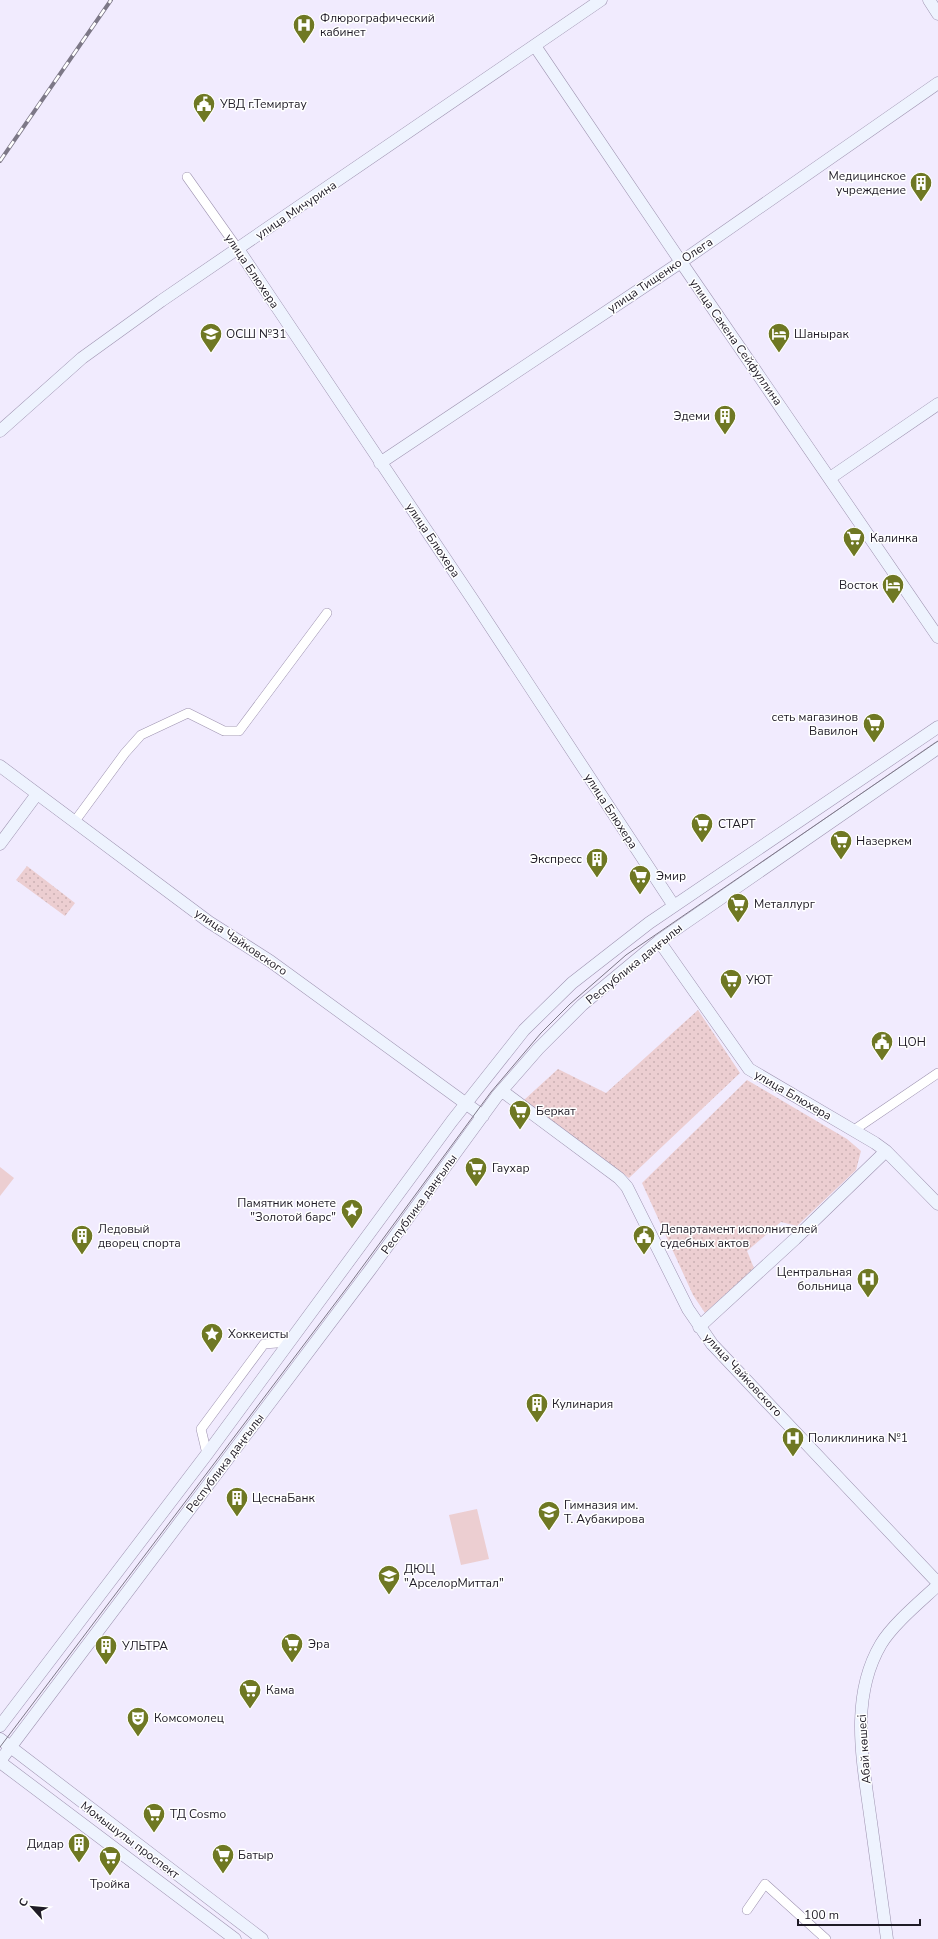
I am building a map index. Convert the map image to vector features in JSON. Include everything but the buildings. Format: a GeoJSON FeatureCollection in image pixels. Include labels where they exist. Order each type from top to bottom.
{"type":"FeatureCollection","features":[{"type":"Feature","properties":{"kind":"street","name":"улица Мичурина"},"geometry":{"type":"LineString","coordinates":[[0,431],[82,358],[161,301],[601,0]]}},
{"type":"Feature","properties":{"kind":"street"},"geometry":{"type":"LineString","coordinates":[[929,0],[938,14]]}},
{"type":"Feature","properties":{"kind":"street","name":"улица Сакена Сейфуллина"},"geometry":{"type":"LineString","coordinates":[[535,46],[938,638]]}},
{"type":"Feature","properties":{"kind":"street","name":"улица Тищенко Олега"},"geometry":{"type":"LineString","coordinates":[[380,463],[681,262],[938,82]]}},
{"type":"Feature","properties":{"kind":"street","name":"улица Блюхера"},"geometry":{"type":"LineString","coordinates":[[187,177],[238,249],[481,613],[674,906]]}},
{"type":"Feature","properties":{"kind":"street"},"geometry":{"type":"LineString","coordinates":[[830,478],[938,404]]}},
{"type":"Feature","properties":{"kind":"street"},"geometry":{"type":"LineString","coordinates":[[75,821],[141,735],[188,713],[224,731],[239,732],[327,613]]}},
{"type":"Feature","properties":{"kind":"street","name":"Республика даңғылы"},"geometry":{"type":"LineString","coordinates":[[0,1726],[206,1454],[466,1103],[524,1030],[572,983],[649,923],[938,727]]}},
{"type":"Feature","properties":{"kind":"street","name":"Республика даңғылы"},"geometry":{"type":"LineString","coordinates":[[0,1761],[5,1743],[342,1308],[502,1091],[538,1049],[582,1005],[659,941],[938,748]]}},
{"type":"Feature","properties":{"kind":"street","name":"улица Чайковского"},"geometry":{"type":"LineString","coordinates":[[0,766],[209,922],[270,961],[483,1116]]}},
{"type":"Feature","properties":{"kind":"street"},"geometry":{"type":"LineString","coordinates":[[0,844],[37,794]]}},
{"type":"Feature","properties":{"kind":"street","name":"улица Блюхера"},"geometry":{"type":"LineString","coordinates":[[659,941],[749,1069],[854,1130],[886,1151],[938,1204]]}},
{"type":"Feature","properties":{"kind":"street"},"geometry":{"type":"LineString","coordinates":[[854,1130],[938,1073]]}},
{"type":"Feature","properties":{"kind":"street","name":"улица Чайковского"},"geometry":{"type":"LineString","coordinates":[[502,1091],[604,1166],[619,1178],[627,1187],[688,1309],[712,1344],[938,1584]]}},
{"type":"Feature","properties":{"kind":"street"},"geometry":{"type":"LineString","coordinates":[[699,1327],[886,1151]]}},
{"type":"Feature","properties":{"kind":"street"},"geometry":{"type":"LineString","coordinates":[[206,1454],[201,1429],[223,1399],[264,1344],[289,1342]]}},
{"type":"Feature","properties":{"kind":"street","name":"Абай көшесі"},"geometry":{"type":"LineString","coordinates":[[887,1939],[862,1757],[861,1709],[864,1686],[869,1668],[882,1643],[938,1584]]}},
{"type":"Feature","properties":{"kind":"street","name":"Момышулы проспект"},"geometry":{"type":"LineString","coordinates":[[5,1743],[262,1939]]}},
{"type":"Feature","properties":{"kind":"street","name":"Момышулы проспект"},"geometry":{"type":"LineString","coordinates":[[0,1761],[235,1939]]}},
{"type":"Feature","properties":{"kind":"street"},"geometry":{"type":"LineString","coordinates":[[747,1910],[765,1884],[826,1939]]}},
{"type":"Feature","properties":{"kind":"shaded area"},"geometry":{"type":"Polygon","coordinates":[[[27,866],[75,903],[65,916],[16,880],[27,866]]]}},
{"type":"Feature","properties":{"kind":"shaded area"},"geometry":{"type":"Polygon","coordinates":[[[698,1010],[740,1073],[629,1178],[524,1100],[558,1069],[606,1093],[698,1010]]]}},
{"type":"Feature","properties":{"kind":"shaded area"},"geometry":{"type":"Polygon","coordinates":[[[747,1080],[847,1139],[861,1151],[856,1170],[797,1226],[781,1222],[747,1251],[754,1268],[705,1313],[693,1295],[642,1183],[747,1080]]]}},
{"type":"Feature","properties":{"kind":"shaded area"},"geometry":{"type":"Polygon","coordinates":[[[0,1167],[14,1178],[0,1196],[0,1167]]]}},
{"type":"Feature","properties":{"kind":"shaded area"},"geometry":{"type":"Polygon","coordinates":[[[477,1509],[489,1559],[461,1565],[449,1515],[477,1509]]]}},
{"type":"Feature","properties":{"kind":"tram line"},"geometry":{"type":"LineString","coordinates":[[0,1747],[349,1285],[491,1092],[541,1033],[570,1004],[626,955],[938,741]]}},
{"type":"Feature","properties":{"kind":"railway"},"geometry":{"type":"LineString","coordinates":[[0,161],[111,0]]}},
{"type":"Feature","properties":{"kind":"place","name":"Флюрографический кабинет"},"geometry":{"type":"Point","coordinates":[304,44]}},
{"type":"Feature","properties":{"kind":"place","name":"УВД г.Темиртау"},"geometry":{"type":"Point","coordinates":[204,124]}},
{"type":"Feature","properties":{"kind":"place","name":"Медицинское учреждение"},"geometry":{"type":"Point","coordinates":[921,202]}},
{"type":"Feature","properties":{"kind":"place","name":"ОСШ №31"},"geometry":{"type":"Point","coordinates":[211,354]}},
{"type":"Feature","properties":{"kind":"place","name":"Шанырак"},"geometry":{"type":"Point","coordinates":[779,354]}},
{"type":"Feature","properties":{"kind":"place","name":"Эдеми"},"geometry":{"type":"Point","coordinates":[725,436]}},
{"type":"Feature","properties":{"kind":"place","name":"Калинка"},"geometry":{"type":"Point","coordinates":[854,558]}},
{"type":"Feature","properties":{"kind":"place","name":"Восток"},"geometry":{"type":"Point","coordinates":[893,604]}},
{"type":"Feature","properties":{"kind":"place","name":"сеть магазинов Вавилон"},"geometry":{"type":"Point","coordinates":[874,744]}},
{"type":"Feature","properties":{"kind":"place","name":"СТАРТ"},"geometry":{"type":"Point","coordinates":[702,844]}},
{"type":"Feature","properties":{"kind":"place","name":"Назеркем"},"geometry":{"type":"Point","coordinates":[841,860]}},
{"type":"Feature","properties":{"kind":"place","name":"Экспресс"},"geometry":{"type":"Point","coordinates":[597,878]}},
{"type":"Feature","properties":{"kind":"place","name":"Эмир"},"geometry":{"type":"Point","coordinates":[640,896]}},
{"type":"Feature","properties":{"kind":"place","name":"Металлург"},"geometry":{"type":"Point","coordinates":[738,924]}},
{"type":"Feature","properties":{"kind":"place","name":"УЮТ"},"geometry":{"type":"Point","coordinates":[731,1000]}},
{"type":"Feature","properties":{"kind":"place","name":"ЦОН"},"geometry":{"type":"Point","coordinates":[882,1062]}},
{"type":"Feature","properties":{"kind":"place","name":"Беркат"},"geometry":{"type":"Point","coordinates":[520,1130]}},
{"type":"Feature","properties":{"kind":"place","name":"Гаухар"},"geometry":{"type":"Point","coordinates":[476,1188]}},
{"type":"Feature","properties":{"kind":"place","name":"Памятник монете \"Золотой барс\""},"geometry":{"type":"Point","coordinates":[352,1230]}},
{"type":"Feature","properties":{"kind":"place","name":"Ледовый дворец спорта"},"geometry":{"type":"Point","coordinates":[82,1256]}},
{"type":"Feature","properties":{"kind":"place","name":"Департамент исполнителей судебных актов"},"geometry":{"type":"Point","coordinates":[644,1256]}},
{"type":"Feature","properties":{"kind":"place","name":"Центральная больница"},"geometry":{"type":"Point","coordinates":[868,1298]}},
{"type":"Feature","properties":{"kind":"place","name":"Хоккеисты"},"geometry":{"type":"Point","coordinates":[212,1354]}},
{"type":"Feature","properties":{"kind":"place","name":"Кулинария"},"geometry":{"type":"Point","coordinates":[537,1424]}},
{"type":"Feature","properties":{"kind":"place","name":"Поликлиника №1"},"geometry":{"type":"Point","coordinates":[793,1458]}},
{"type":"Feature","properties":{"kind":"place","name":"ЦеснаБанк"},"geometry":{"type":"Point","coordinates":[237,1518]}},
{"type":"Feature","properties":{"kind":"place","name":"Гимназия им. Т. Аубакирова"},"geometry":{"type":"Point","coordinates":[549,1532]}},
{"type":"Feature","properties":{"kind":"place","name":"ДЮЦ \"АрселорМиттал\""},"geometry":{"type":"Point","coordinates":[389,1596]}},
{"type":"Feature","properties":{"kind":"place","name":"Эра"},"geometry":{"type":"Point","coordinates":[292,1664]}},
{"type":"Feature","properties":{"kind":"place","name":"УЛЬТРА"},"geometry":{"type":"Point","coordinates":[106,1666]}},
{"type":"Feature","properties":{"kind":"place","name":"Кама"},"geometry":{"type":"Point","coordinates":[250,1710]}},
{"type":"Feature","properties":{"kind":"place","name":"Комсомолец"},"geometry":{"type":"Point","coordinates":[138,1738]}},
{"type":"Feature","properties":{"kind":"place","name":"ТД Cosmo"},"geometry":{"type":"Point","coordinates":[154,1834]}},
{"type":"Feature","properties":{"kind":"place","name":"Дидар"},"geometry":{"type":"Point","coordinates":[79,1864]}},
{"type":"Feature","properties":{"kind":"place","name":"Батыр"},"geometry":{"type":"Point","coordinates":[223,1874]}},
{"type":"Feature","properties":{"kind":"place","name":"Тройка"},"geometry":{"type":"Point","coordinates":[110,1876]}}]}
